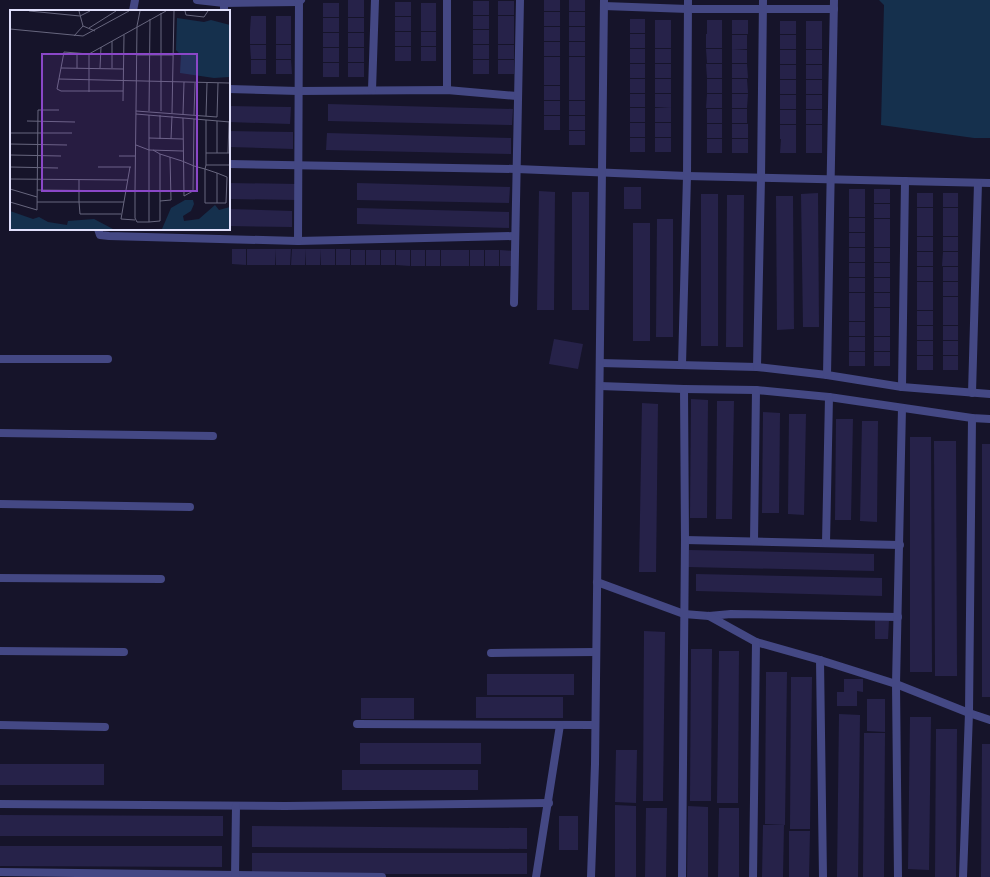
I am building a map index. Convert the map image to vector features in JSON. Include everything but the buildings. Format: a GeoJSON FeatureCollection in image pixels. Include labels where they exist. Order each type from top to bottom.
{"type":"FeatureCollection","features":[{"type":"Feature","properties":{"kind":"street"},"geometry":{"type":"LineString","coordinates":[[133,10],[135,0]]}},
{"type":"Feature","properties":{"kind":"street"},"geometry":{"type":"LineString","coordinates":[[197,0],[224,7],[300,1],[298,91],[298,241]]}},
{"type":"Feature","properties":{"kind":"street"},"geometry":{"type":"LineString","coordinates":[[372,90],[374,0]]}},
{"type":"Feature","properties":{"kind":"street"},"geometry":{"type":"LineString","coordinates":[[447,0],[447,90]]}},
{"type":"Feature","properties":{"kind":"street"},"geometry":{"type":"LineString","coordinates":[[514,303],[520,0]]}},
{"type":"Feature","properties":{"kind":"street"},"geometry":{"type":"LineString","coordinates":[[682,365],[687,176],[688,0]]}},
{"type":"Feature","properties":{"kind":"street"},"geometry":{"type":"LineString","coordinates":[[827,375],[832,179],[834,0]]}},
{"type":"Feature","properties":{"kind":"street"},"geometry":{"type":"LineString","coordinates":[[591,877],[595,725],[604,3],[688,9],[763,4],[834,9]]}},
{"type":"Feature","properties":{"kind":"street"},"geometry":{"type":"LineString","coordinates":[[757,367],[763,4]]}},
{"type":"Feature","properties":{"kind":"street"},"geometry":{"type":"LineString","coordinates":[[230,88],[298,91],[447,90],[517,96]]}},
{"type":"Feature","properties":{"kind":"street"},"geometry":{"type":"LineString","coordinates":[[230,164],[517,169],[687,176],[990,183]]}},
{"type":"Feature","properties":{"kind":"street"},"geometry":{"type":"LineString","coordinates":[[902,387],[905,181]]}},
{"type":"Feature","properties":{"kind":"street"},"geometry":{"type":"LineString","coordinates":[[972,393],[978,183]]}},
{"type":"Feature","properties":{"kind":"street"},"geometry":{"type":"LineString","coordinates":[[98,230],[100,235],[109,236],[298,241],[515,236]]}},
{"type":"Feature","properties":{"kind":"street"},"geometry":{"type":"LineString","coordinates":[[0,359],[108,359]]}},
{"type":"Feature","properties":{"kind":"street"},"geometry":{"type":"LineString","coordinates":[[600,363],[757,367],[827,375],[902,387],[990,394]]}},
{"type":"Feature","properties":{"kind":"street"},"geometry":{"type":"LineString","coordinates":[[600,386],[756,390],[829,397],[972,418],[990,419]]}},
{"type":"Feature","properties":{"kind":"street"},"geometry":{"type":"LineString","coordinates":[[682,877],[685,540],[684,389]]}},
{"type":"Feature","properties":{"kind":"street"},"geometry":{"type":"LineString","coordinates":[[754,541],[756,390]]}},
{"type":"Feature","properties":{"kind":"street"},"geometry":{"type":"LineString","coordinates":[[826,543],[829,397]]}},
{"type":"Feature","properties":{"kind":"street"},"geometry":{"type":"LineString","coordinates":[[898,877],[896,684],[902,408]]}},
{"type":"Feature","properties":{"kind":"street"},"geometry":{"type":"LineString","coordinates":[[963,877],[968,713],[972,418]]}},
{"type":"Feature","properties":{"kind":"street"},"geometry":{"type":"LineString","coordinates":[[0,433],[213,436]]}},
{"type":"Feature","properties":{"kind":"street"},"geometry":{"type":"LineString","coordinates":[[0,504],[190,507]]}},
{"type":"Feature","properties":{"kind":"street"},"geometry":{"type":"LineString","coordinates":[[685,540],[900,545]]}},
{"type":"Feature","properties":{"kind":"street"},"geometry":{"type":"LineString","coordinates":[[0,578],[161,579]]}},
{"type":"Feature","properties":{"kind":"street"},"geometry":{"type":"LineString","coordinates":[[597,582],[684,614],[709,616],[731,614],[898,617]]}},
{"type":"Feature","properties":{"kind":"street"},"geometry":{"type":"LineString","coordinates":[[709,616],[756,642],[896,684],[968,713],[990,720]]}},
{"type":"Feature","properties":{"kind":"street"},"geometry":{"type":"LineString","coordinates":[[753,877],[756,642]]}},
{"type":"Feature","properties":{"kind":"street"},"geometry":{"type":"LineString","coordinates":[[0,651],[124,652]]}},
{"type":"Feature","properties":{"kind":"street"},"geometry":{"type":"LineString","coordinates":[[490,653],[596,652]]}},
{"type":"Feature","properties":{"kind":"street"},"geometry":{"type":"LineString","coordinates":[[820,660],[822,877]]}},
{"type":"Feature","properties":{"kind":"street"},"geometry":{"type":"LineString","coordinates":[[358,724],[595,725]]}},
{"type":"Feature","properties":{"kind":"street"},"geometry":{"type":"LineString","coordinates":[[0,725],[104,727]]}},
{"type":"Feature","properties":{"kind":"street"},"geometry":{"type":"LineString","coordinates":[[536,877],[549,803],[560,725]]}},
{"type":"Feature","properties":{"kind":"street"},"geometry":{"type":"LineString","coordinates":[[0,804],[236,806],[549,803]]}},
{"type":"Feature","properties":{"kind":"street"},"geometry":{"type":"LineString","coordinates":[[235,876],[236,806]]}},
{"type":"Feature","properties":{"kind":"street"},"geometry":{"type":"LineString","coordinates":[[0,872],[382,877]]}},
{"type":"Feature","properties":{"kind":"water"},"geometry":{"type":"Polygon","coordinates":[[[879,0],[990,0],[990,138],[974,138],[881,125],[884,5],[879,0]]]}}]}
